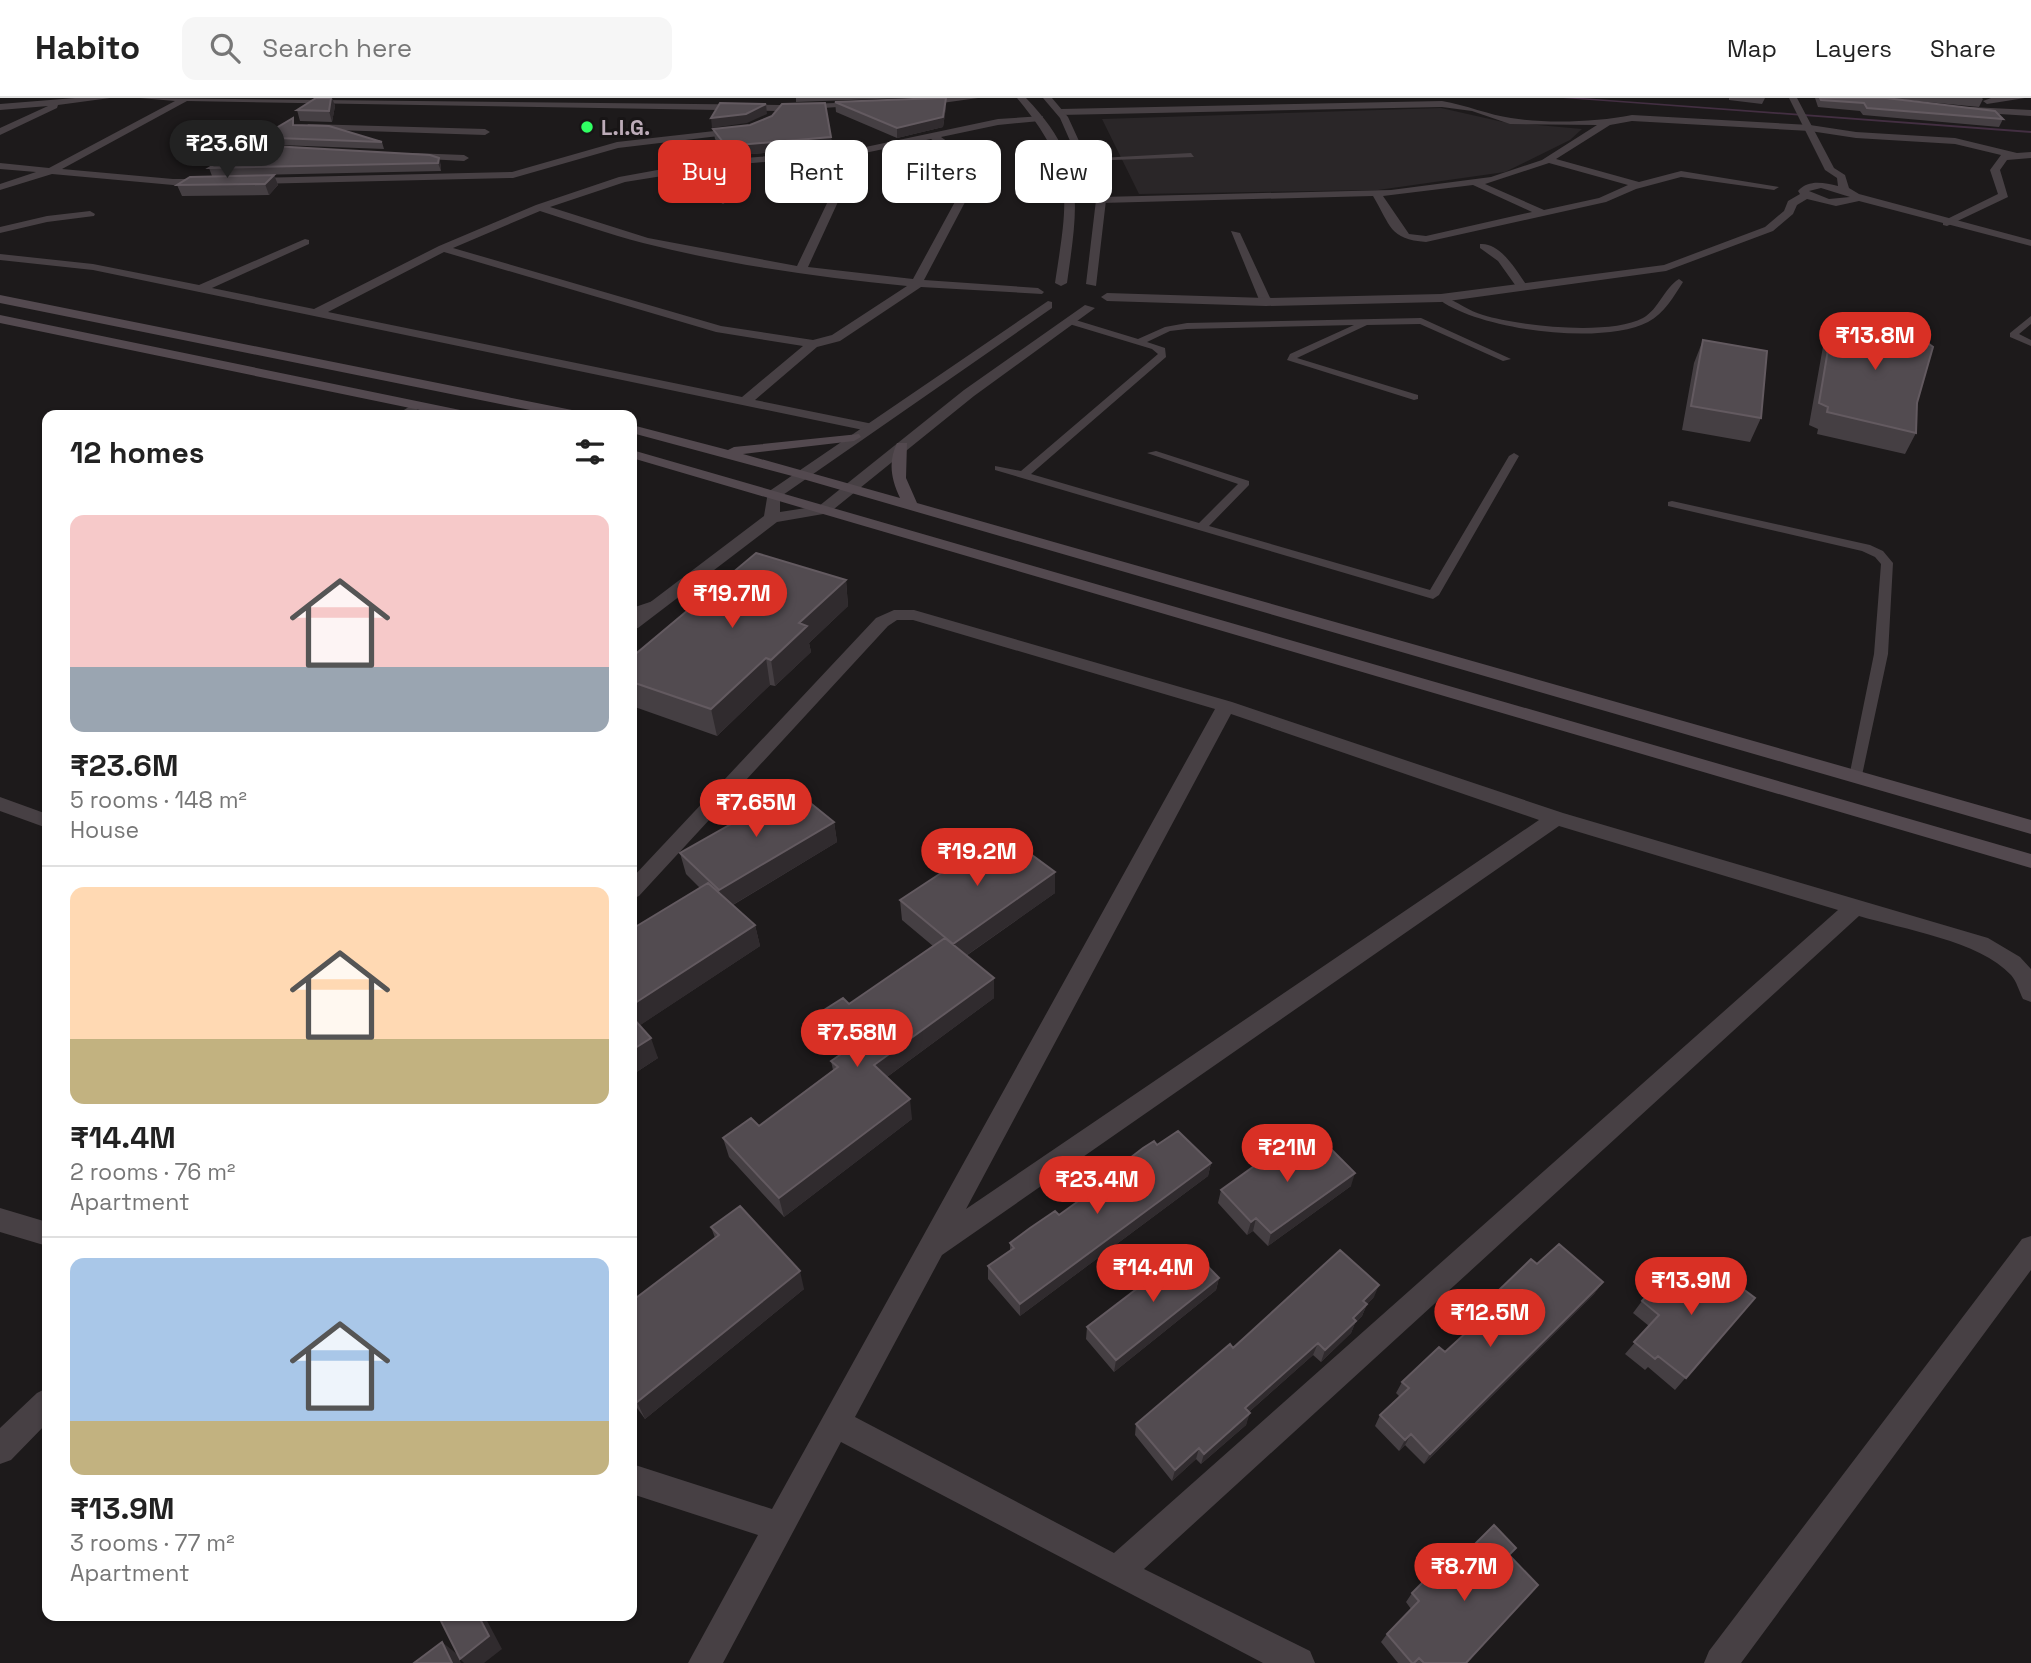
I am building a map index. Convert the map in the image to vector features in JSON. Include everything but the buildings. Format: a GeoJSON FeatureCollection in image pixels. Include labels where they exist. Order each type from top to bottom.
{"type":"FeatureCollection","features":[{"type":"Feature","properties":{"kind":"main road"},"geometry":{"type":"LineString","coordinates":[[0,299],[552,410]]}},
{"type":"Feature","properties":{"kind":"main road"},"geometry":{"type":"LineString","coordinates":[[0,318],[442,410]]}},
{"type":"Feature","properties":{"kind":"main road"},"geometry":{"type":"LineString","coordinates":[[390,400],[418,382]]}},
{"type":"Feature","properties":{"kind":"main road"},"geometry":{"type":"LineString","coordinates":[[637,432],[801,474],[2031,827]]}},
{"type":"Feature","properties":{"kind":"main road"},"geometry":{"type":"LineString","coordinates":[[718,452],[854,437]]}},
{"type":"Feature","properties":{"kind":"main road"},"geometry":{"type":"LineString","coordinates":[[902,446],[896,468],[897,478],[912,507]]}},
{"type":"Feature","properties":{"kind":"main road"},"geometry":{"type":"LineString","coordinates":[[637,455],[2031,861]]}},
{"type":"Feature","properties":{"kind":"street"},"geometry":{"type":"LineString","coordinates":[[0,107],[106,98]]}},
{"type":"Feature","properties":{"kind":"street"},"geometry":{"type":"LineString","coordinates":[[144,98],[619,102],[779,108],[795,103],[872,105]]}},
{"type":"Feature","properties":{"kind":"street"},"geometry":{"type":"LineString","coordinates":[[0,187],[50,171],[187,98]]}},
{"type":"Feature","properties":{"kind":"street"},"geometry":{"type":"LineString","coordinates":[[912,104],[974,98]]}},
{"type":"Feature","properties":{"kind":"street"},"geometry":{"type":"LineString","coordinates":[[1021,98],[1040,118],[1063,163],[1072,207],[1076,284]]}},
{"type":"Feature","properties":{"kind":"street"},"geometry":{"type":"LineString","coordinates":[[1047,98],[1059,112],[1074,140]]}},
{"type":"Feature","properties":{"kind":"street"},"geometry":{"type":"LineString","coordinates":[[1987,101],[2021,98]]}},
{"type":"Feature","properties":{"kind":"street"},"geometry":{"type":"LineString","coordinates":[[0,132],[65,100]]}},
{"type":"Feature","properties":{"kind":"street"},"geometry":{"type":"LineString","coordinates":[[1795,101],[1830,170],[1842,177],[1844,189],[1852,199]]}},
{"type":"Feature","properties":{"kind":"street"},"geometry":{"type":"LineString","coordinates":[[353,141],[415,102]]}},
{"type":"Feature","properties":{"kind":"street"},"geometry":{"type":"LineString","coordinates":[[1059,112],[1284,103],[1442,104],[1473,109],[1510,121],[1607,123],[1632,118],[1808,123],[1856,135],[1963,142],[2014,155]]}},
{"type":"Feature","properties":{"kind":"street"},"geometry":{"type":"LineString","coordinates":[[772,119],[779,108]]}},
{"type":"Feature","properties":{"kind":"street"},"geometry":{"type":"LineString","coordinates":[[1964,110],[2002,114],[2031,113]]}},
{"type":"Feature","properties":{"kind":"street"},"geometry":{"type":"LineString","coordinates":[[868,149],[932,135],[1040,118]]}},
{"type":"Feature","properties":{"kind":"street"},"geometry":{"type":"LineString","coordinates":[[1112,200],[1377,194],[1473,183],[1492,180],[1548,160],[1607,123]]}},
{"type":"Feature","properties":{"kind":"street"},"geometry":{"type":"LineString","coordinates":[[299,127],[485,132]]}},
{"type":"Feature","properties":{"kind":"street"},"geometry":{"type":"LineString","coordinates":[[235,181],[513,174],[617,145],[750,129]]}},
{"type":"Feature","properties":{"kind":"street"},"geometry":{"type":"LineString","coordinates":[[443,248],[720,329],[813,344],[836,338],[916,285],[968,187],[966,158],[932,135]]}},
{"type":"Feature","properties":{"kind":"street"},"geometry":{"type":"LineString","coordinates":[[1947,223],[2001,198],[2004,190],[1996,166],[2004,157],[2031,155]]}},
{"type":"Feature","properties":{"kind":"street"},"geometry":{"type":"LineString","coordinates":[[399,156],[464,158]]}},
{"type":"Feature","properties":{"kind":"street"},"geometry":{"type":"LineString","coordinates":[[1548,160],[1639,185]]}},
{"type":"Feature","properties":{"kind":"street"},"geometry":{"type":"LineString","coordinates":[[0,166],[173,182],[221,181]]}},
{"type":"Feature","properties":{"kind":"street"},"geometry":{"type":"LineString","coordinates":[[289,180],[312,166]]}},
{"type":"Feature","properties":{"kind":"street"},"geometry":{"type":"LineString","coordinates":[[1814,186],[1818,174],[1830,170]]}},
{"type":"Feature","properties":{"kind":"street"},"geometry":{"type":"LineString","coordinates":[[314,313],[443,248],[540,207],[623,179],[658,174]]}},
{"type":"Feature","properties":{"kind":"street"},"geometry":{"type":"LineString","coordinates":[[1377,194],[1400,233],[1413,239],[1426,239],[1545,214],[1611,197],[1639,185],[1681,174],[1774,187]]}},
{"type":"Feature","properties":{"kind":"street"},"geometry":{"type":"LineString","coordinates":[[1473,183],[1545,214]]}},
{"type":"Feature","properties":{"kind":"street"},"geometry":{"type":"LineString","coordinates":[[1806,195],[1804,188],[1814,186],[1844,189]]}},
{"type":"Feature","properties":{"kind":"street"},"geometry":{"type":"LineString","coordinates":[[1800,211],[1792,203],[1806,195],[1826,201]]}},
{"type":"Feature","properties":{"kind":"street"},"geometry":{"type":"LineString","coordinates":[[772,518],[773,495],[854,437],[1060,311],[1089,308],[1107,297],[1266,302],[1441,298],[1666,268],[1769,229],[1800,211],[1826,201],[1852,199],[2031,243]]}},
{"type":"Feature","properties":{"kind":"street"},"geometry":{"type":"LineString","coordinates":[[800,270],[832,203]]}},
{"type":"Feature","properties":{"kind":"street"},"geometry":{"type":"LineString","coordinates":[[1076,284],[1100,203]]}},
{"type":"Feature","properties":{"kind":"street"},"geometry":{"type":"LineString","coordinates":[[540,207],[646,240],[800,270],[916,285],[1038,292],[1076,284],[1102,288],[1107,297]]}},
{"type":"Feature","properties":{"kind":"street"},"geometry":{"type":"LineString","coordinates":[[0,230],[35,221],[90,214]]}},
{"type":"Feature","properties":{"kind":"street"},"geometry":{"type":"LineString","coordinates":[[1234,233],[1266,302]]}},
{"type":"Feature","properties":{"kind":"street"},"geometry":{"type":"LineString","coordinates":[[200,289],[304,242]]}},
{"type":"Feature","properties":{"kind":"street"},"geometry":{"type":"LineString","coordinates":[[1484,246],[1502,259],[1522,287]]}},
{"type":"Feature","properties":{"kind":"street"},"geometry":{"type":"LineString","coordinates":[[0,257],[93,267],[868,428]]}},
{"type":"Feature","properties":{"kind":"street"},"geometry":{"type":"LineString","coordinates":[[1038,292],[1042,301],[1060,311]]}},
{"type":"Feature","properties":{"kind":"street"},"geometry":{"type":"LineString","coordinates":[[637,620],[772,518],[824,510],[1060,311]]}},
{"type":"Feature","properties":{"kind":"street"},"geometry":{"type":"LineString","coordinates":[[744,402],[813,344]]}},
{"type":"Feature","properties":{"kind":"street"},"geometry":{"type":"LineString","coordinates":[[637,886],[882,622],[894,615],[914,615],[1226,706],[1556,818],[1980,944],[2008,959],[2027,976],[2031,993]]}},
{"type":"Feature","properties":{"kind":"street"},"geometry":{"type":"LineString","coordinates":[[705,1663],[1226,706]]}},
{"type":"Feature","properties":{"kind":"street"},"geometry":{"type":"LineString","coordinates":[[0,804],[42,819]]}},
{"type":"Feature","properties":{"kind":"street"},"geometry":{"type":"LineString","coordinates":[[929,1248],[1556,818]]}},
{"type":"Feature","properties":{"kind":"street"},"geometry":{"type":"LineString","coordinates":[[1118,1572],[1855,907]]}},
{"type":"Feature","properties":{"kind":"street"},"geometry":{"type":"LineString","coordinates":[[0,1220],[42,1233]]}},
{"type":"Feature","properties":{"kind":"street"},"geometry":{"type":"LineString","coordinates":[[1721,1663],[2031,1248]]}},
{"type":"Feature","properties":{"kind":"street"},"geometry":{"type":"LineString","coordinates":[[0,1449],[42,1408]]}},
{"type":"Feature","properties":{"kind":"street"},"geometry":{"type":"LineString","coordinates":[[834,1422],[1118,1572],[1298,1663]]}},
{"type":"Feature","properties":{"kind":"street"},"geometry":{"type":"LineString","coordinates":[[637,1481],[778,1526]]}},
{"type":"Feature","properties":{"kind":"lane"},"geometry":{"type":"LineString","coordinates":[[1112,158],[1191,155]]}},
{"type":"Feature","properties":{"kind":"lane"},"geometry":{"type":"LineString","coordinates":[[1441,298],[1477,316],[1500,322],[1583,330],[1617,328],[1642,323],[1654,315],[1679,282]]}},
{"type":"Feature","properties":{"kind":"lane"},"geometry":{"type":"LineString","coordinates":[[1023,475],[1163,355],[1162,350],[1060,311]]}},
{"type":"Feature","properties":{"kind":"lane"},"geometry":{"type":"LineString","coordinates":[[2031,319],[2013,335],[2031,343]]}},
{"type":"Feature","properties":{"kind":"lane"},"geometry":{"type":"LineString","coordinates":[[1371,322],[1293,356],[1292,360],[1414,397]]}},
{"type":"Feature","properties":{"kind":"lane"},"geometry":{"type":"LineString","coordinates":[[1139,342],[1175,327],[1429,323],[1506,359]]}},
{"type":"Feature","properties":{"kind":"lane"},"geometry":{"type":"LineString","coordinates":[[410,410],[419,405]]}},
{"type":"Feature","properties":{"kind":"lane"},"geometry":{"type":"LineString","coordinates":[[1152,453],[1245,482],[1201,528]]}},
{"type":"Feature","properties":{"kind":"lane"},"geometry":{"type":"LineString","coordinates":[[999,468],[1433,595],[1514,456]]}},
{"type":"Feature","properties":{"kind":"lane"},"geometry":{"type":"LineString","coordinates":[[1672,504],[1867,548],[1879,554],[1887,563],[1881,654],[1856,778]]}},
{"type":"Feature","properties":{"kind":"lane"},"geometry":{"type":"LineString","coordinates":[[637,610],[660,603]]}},
{"type":"Feature","properties":{"kind":"shaded area"},"geometry":{"type":"Polygon","coordinates":[[[1441,108],[1503,122],[1582,129],[1570,140],[1505,172],[1378,190],[1139,194],[1102,119],[1441,108]]]}},
{"type":"Feature","properties":{"kind":"waterway"},"geometry":{"type":"LineString","coordinates":[[1565,98],[2031,132]]}},
{"type":"Feature","properties":{"kind":"place","name":"L.I.G."},"geometry":{"type":"Point","coordinates":[587,127]}}]}
